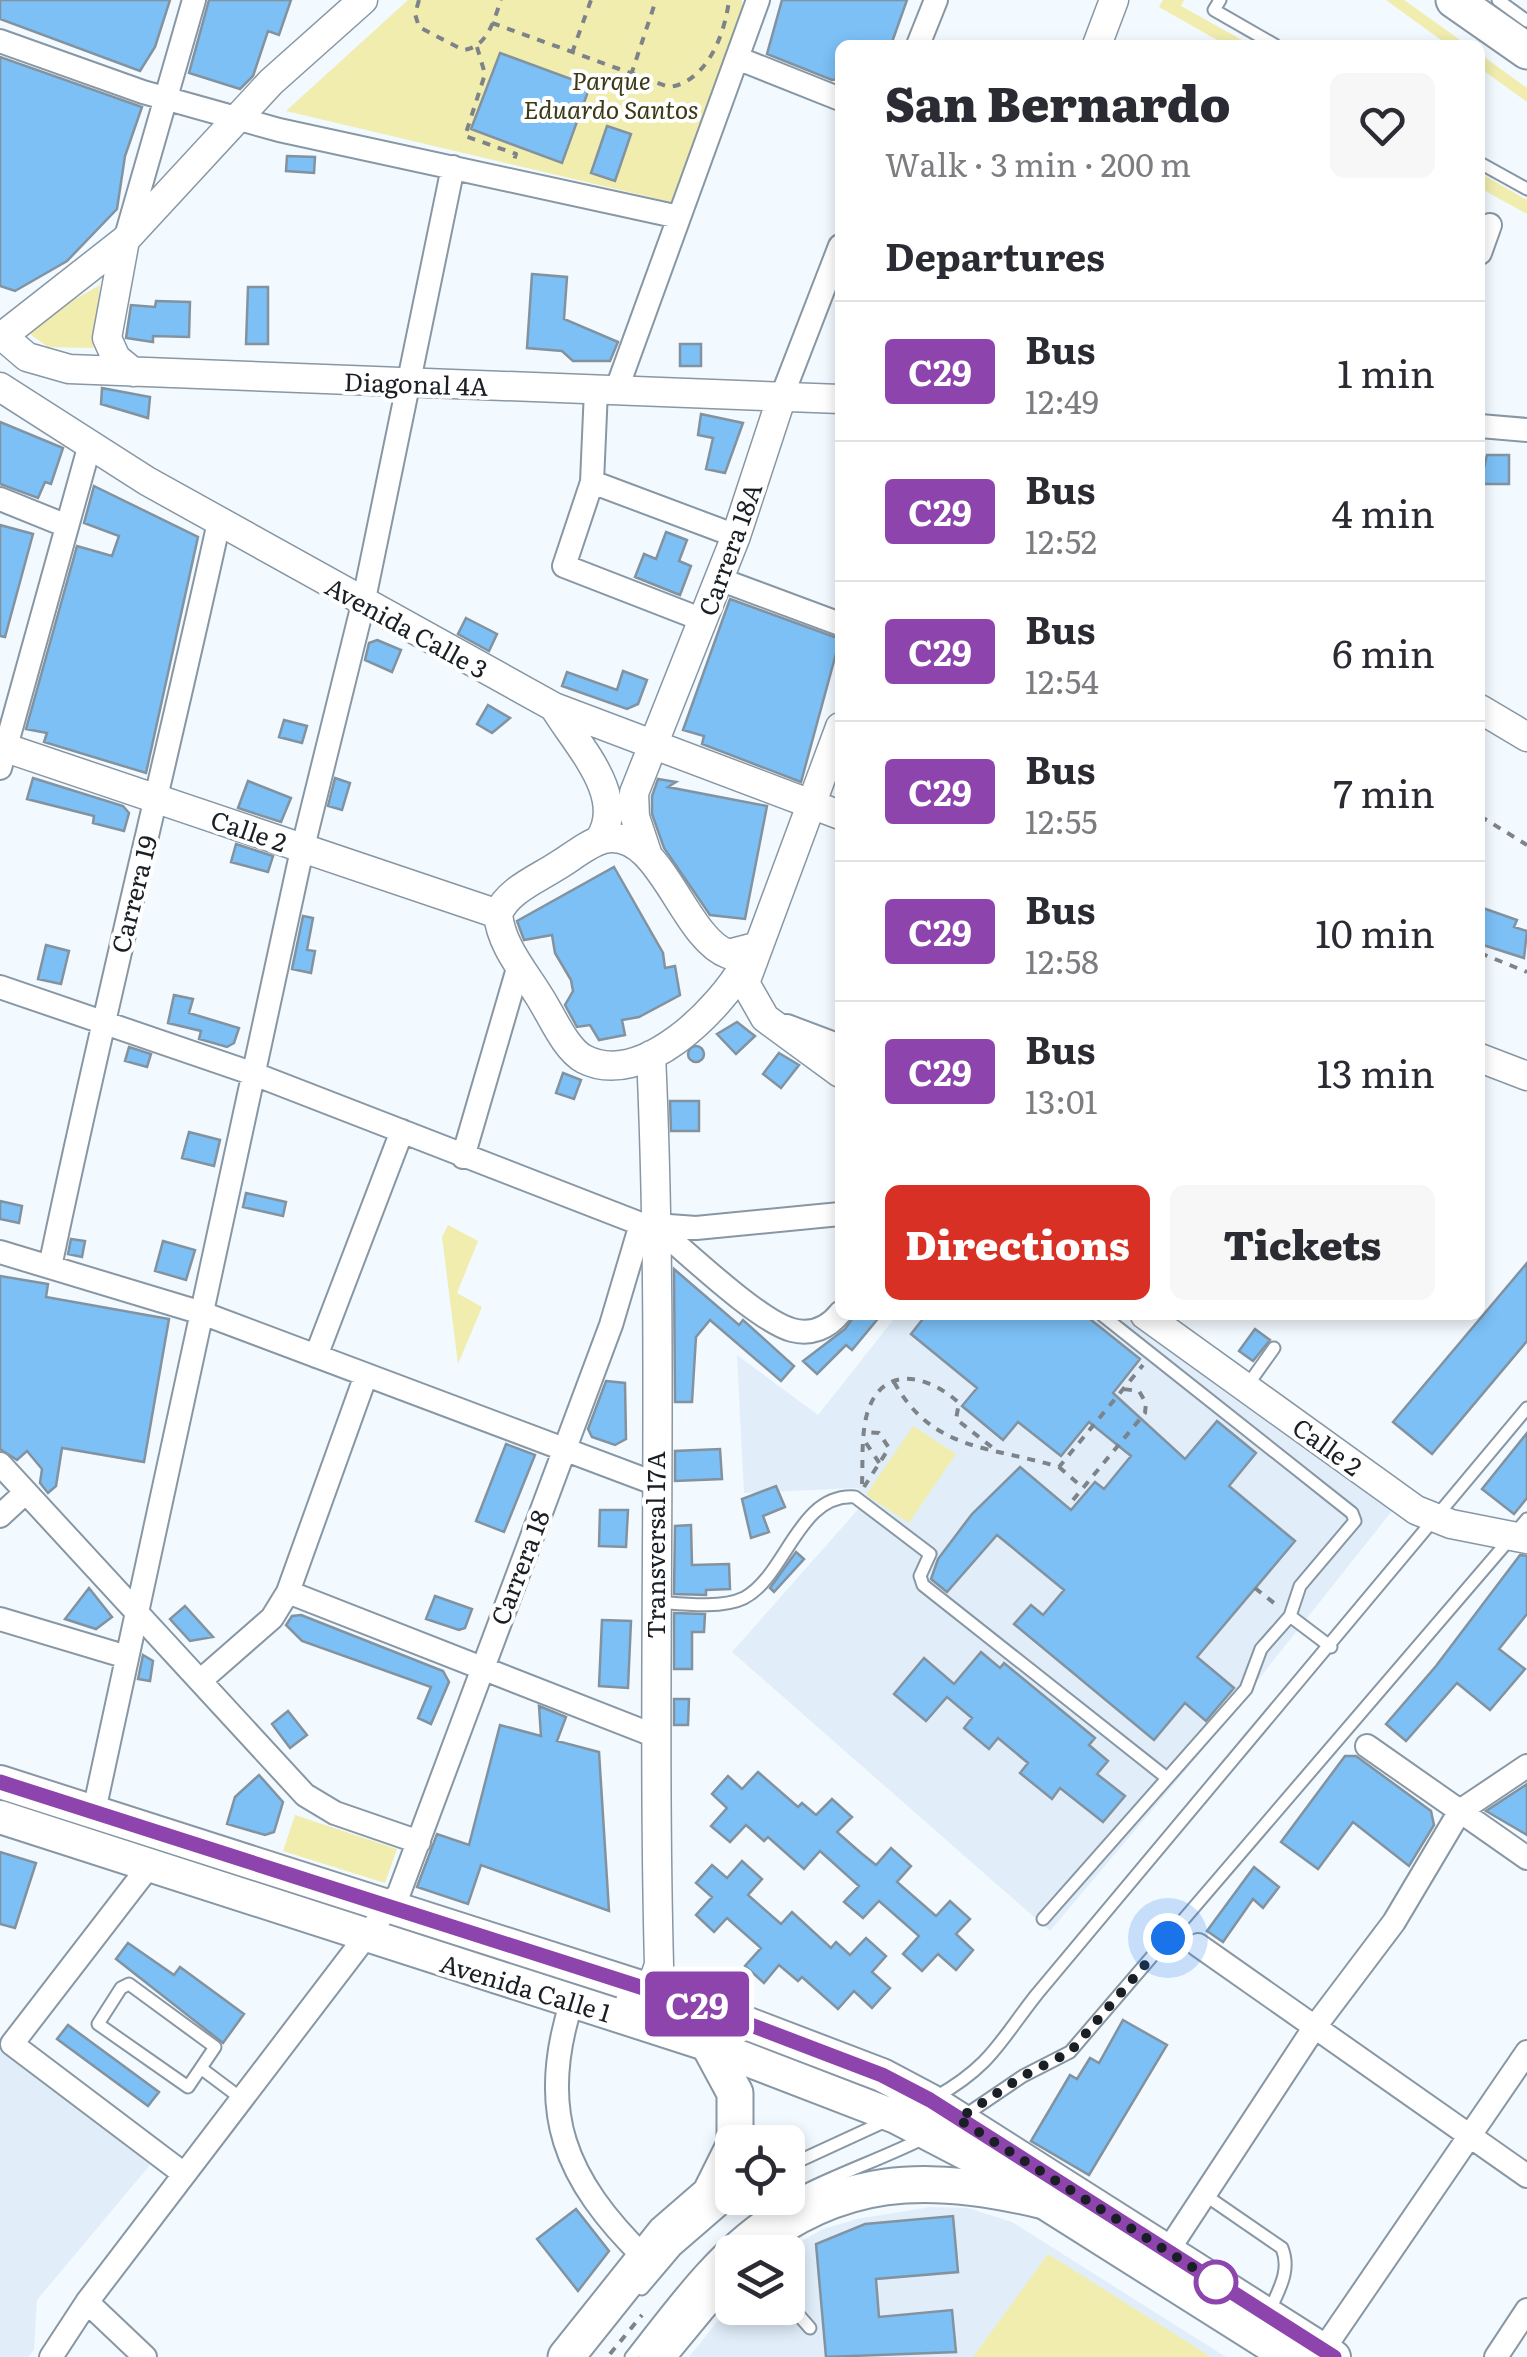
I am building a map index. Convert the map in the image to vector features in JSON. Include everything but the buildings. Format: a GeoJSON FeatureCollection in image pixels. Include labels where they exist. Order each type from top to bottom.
{"type":"FeatureCollection","features":[{"type":"Feature","properties":{"kind":"main road"},"geometry":{"type":"LineString","coordinates":[[1454,0],[1527,51]]}},
{"type":"Feature","properties":{"kind":"main road","name":"Avenida Calle 1"},"geometry":{"type":"LineString","coordinates":[[0,1782],[647,1988],[829,2054],[930,2100],[945,2127],[1040,2200],[1268,2314],[1325,2355]]}},
{"type":"Feature","properties":{"kind":"main road","name":"Avenida Calle 1"},"geometry":{"type":"LineString","coordinates":[[0,1817],[709,2045],[896,2117],[945,2127],[1161,2262],[1289,2357]]}},
{"type":"Feature","properties":{"kind":"main road"},"geometry":{"type":"LineString","coordinates":[[709,2045],[734,2093],[738,2125]]}},
{"type":"Feature","properties":{"kind":"main road"},"geometry":{"type":"LineString","coordinates":[[566,2357],[645,2258],[678,2220],[710,2194],[715,2184]]}},
{"type":"Feature","properties":{"kind":"main road"},"geometry":{"type":"LineString","coordinates":[[768,2235],[854,2190],[946,2184],[1040,2200]]}},
{"type":"Feature","properties":{"kind":"main road"},"geometry":{"type":"LineString","coordinates":[[656,2357],[715,2286]]}},
{"type":"Feature","properties":{"kind":"street"},"geometry":{"type":"LineString","coordinates":[[133,372],[116,358],[107,338],[125,240],[194,0]]}},
{"type":"Feature","properties":{"kind":"street"},"geometry":{"type":"LineString","coordinates":[[1,336],[125,240],[235,118],[363,0]]}},
{"type":"Feature","properties":{"kind":"street"},"geometry":{"type":"LineString","coordinates":[[703,620],[564,566],[592,482],[606,390],[679,217],[758,0]]}},
{"type":"Feature","properties":{"kind":"street"},"geometry":{"type":"LineString","coordinates":[[920,40],[936,0]]}},
{"type":"Feature","properties":{"kind":"street"},"geometry":{"type":"LineString","coordinates":[[1100,40],[1114,0]]}},
{"type":"Feature","properties":{"kind":"street"},"geometry":{"type":"LineString","coordinates":[[0,40],[235,118],[679,217]]}},
{"type":"Feature","properties":{"kind":"street"},"geometry":{"type":"LineString","coordinates":[[736,58],[835,97]]}},
{"type":"Feature","properties":{"kind":"street"},"geometry":{"type":"LineString","coordinates":[[94,1811],[257,1075],[303,848],[363,604],[452,168]]}},
{"type":"Feature","properties":{"kind":"street"},"geometry":{"type":"LineString","coordinates":[[1485,238],[1490,224]]}},
{"type":"Feature","properties":{"kind":"street","name":"Carrera 18A"},"geometry":{"type":"LineString","coordinates":[[646,853],[633,807],[640,777],[736,536],[782,396],[835,259]]}},
{"type":"Feature","properties":{"kind":"street","name":"Diagonal 4A"},"geometry":{"type":"LineString","coordinates":[[1,336],[27,357],[52,366],[835,400]]}},
{"type":"Feature","properties":{"kind":"street","name":"Avenida Calle 3"},"geometry":{"type":"LineString","coordinates":[[0,387],[219,522],[554,707],[835,812]]}},
{"type":"Feature","properties":{"kind":"street"},"geometry":{"type":"LineString","coordinates":[[1485,431],[1527,430]]}},
{"type":"Feature","properties":{"kind":"street"},"geometry":{"type":"LineString","coordinates":[[2,754],[90,444]]}},
{"type":"Feature","properties":{"kind":"street"},"geometry":{"type":"LineString","coordinates":[[592,482],[736,536]]}},
{"type":"Feature","properties":{"kind":"street"},"geometry":{"type":"LineString","coordinates":[[0,499],[67,526]]}},
{"type":"Feature","properties":{"kind":"street","name":"Carrera 19"},"geometry":{"type":"LineString","coordinates":[[50,1267],[101,1019],[158,799],[219,522]]}},
{"type":"Feature","properties":{"kind":"street"},"geometry":{"type":"LineString","coordinates":[[719,580],[835,622]]}},
{"type":"Feature","properties":{"kind":"street"},"geometry":{"type":"LineString","coordinates":[[554,707],[607,793],[608,824],[599,840],[512,895],[498,914],[503,939],[577,1053],[593,1062],[622,1064],[651,1056],[693,1026],[730,990],[755,947]]}},
{"type":"Feature","properties":{"kind":"street"},"geometry":{"type":"LineString","coordinates":[[1485,711],[1525,731]]}},
{"type":"Feature","properties":{"kind":"street"},"geometry":{"type":"LineString","coordinates":[[835,739],[745,982],[765,1018],[835,1068]]}},
{"type":"Feature","properties":{"kind":"street","name":"Calle 2"},"geometry":{"type":"LineString","coordinates":[[2,754],[158,799],[498,914]]}},
{"type":"Feature","properties":{"kind":"street"},"geometry":{"type":"LineString","coordinates":[[599,840],[618,839],[646,853],[698,930],[722,953],[741,953],[755,947]]}},
{"type":"Feature","properties":{"kind":"street"},"geometry":{"type":"LineString","coordinates":[[693,1026],[710,1002],[716,981],[698,930]]}},
{"type":"Feature","properties":{"kind":"street"},"geometry":{"type":"LineString","coordinates":[[463,1156],[519,965]]}},
{"type":"Feature","properties":{"kind":"street"},"geometry":{"type":"LineString","coordinates":[[0,988],[101,1019],[257,1075],[649,1226],[781,1326],[809,1332],[835,1319]]}},
{"type":"Feature","properties":{"kind":"street"},"geometry":{"type":"LineString","coordinates":[[693,1026],[732,1014],[765,1018],[835,1044]]}},
{"type":"Feature","properties":{"kind":"street","name":"Transversal 17A"},"geometry":{"type":"LineString","coordinates":[[647,1988],[659,1965],[653,1735],[651,1056]]}},
{"type":"Feature","properties":{"kind":"street"},"geometry":{"type":"LineString","coordinates":[[1485,1060],[1527,1076]]}},
{"type":"Feature","properties":{"kind":"street"},"geometry":{"type":"LineString","coordinates":[[316,1356],[402,1132]]}},
{"type":"Feature","properties":{"kind":"street"},"geometry":{"type":"LineString","coordinates":[[649,1226],[696,1228],[835,1214]]}},
{"type":"Feature","properties":{"kind":"street","name":"Carrera 18"},"geometry":{"type":"LineString","coordinates":[[51,2357],[87,2302],[390,1907],[419,1842],[481,1667],[649,1226]]}},
{"type":"Feature","properties":{"kind":"street"},"geometry":{"type":"LineString","coordinates":[[0,1252],[202,1314],[654,1483]]}},
{"type":"Feature","properties":{"kind":"street","name":"Calle 2"},"geometry":{"type":"LineString","coordinates":[[1156,1320],[1416,1510],[1437,1521],[1522,1531]]}},
{"type":"Feature","properties":{"kind":"street"},"geometry":{"type":"LineString","coordinates":[[200,1681],[272,1618],[288,1592],[366,1375]]}},
{"type":"Feature","properties":{"kind":"street"},"geometry":{"type":"LineString","coordinates":[[0,1464],[312,1801],[419,1842]]}},
{"type":"Feature","properties":{"kind":"street"},"geometry":{"type":"LineString","coordinates":[[0,1516],[26,1492]]}},
{"type":"Feature","properties":{"kind":"street"},"geometry":{"type":"LineString","coordinates":[[288,1592],[653,1735]]}},
{"type":"Feature","properties":{"kind":"street"},"geometry":{"type":"LineString","coordinates":[[0,1619],[127,1657]]}},
{"type":"Feature","properties":{"kind":"street"},"geometry":{"type":"LineString","coordinates":[[1367,1746],[1527,1858]]}},
{"type":"Feature","properties":{"kind":"street"},"geometry":{"type":"LineString","coordinates":[[1161,2262],[1314,2028],[1394,1922],[1460,1811],[1527,1766]]}},
{"type":"Feature","properties":{"kind":"street"},"geometry":{"type":"LineString","coordinates":[[150,1865],[12,2044],[184,2174]]}},
{"type":"Feature","properties":{"kind":"street"},"geometry":{"type":"LineString","coordinates":[[1198,1945],[1527,2176]]}},
{"type":"Feature","properties":{"kind":"street"},"geometry":{"type":"LineString","coordinates":[[614,2014],[647,1988]]}},
{"type":"Feature","properties":{"kind":"street"},"geometry":{"type":"LineString","coordinates":[[572,2001],[559,2044],[555,2085],[562,2140],[596,2206],[645,2258]]}},
{"type":"Feature","properties":{"kind":"street"},"geometry":{"type":"LineString","coordinates":[[1325,2355],[1527,2052]]}},
{"type":"Feature","properties":{"kind":"street"},"geometry":{"type":"LineString","coordinates":[[87,2302],[145,2357]]}},
{"type":"Feature","properties":{"kind":"street"},"geometry":{"type":"LineString","coordinates":[[1496,2357],[1524,2320]]}},
{"type":"Feature","properties":{"kind":"lane"},"geometry":{"type":"LineString","coordinates":[[1220,0],[1214,10],[1266,40]]}},
{"type":"Feature","properties":{"kind":"lane"},"geometry":{"type":"LineString","coordinates":[[1498,0],[1527,21]]}},
{"type":"Feature","properties":{"kind":"lane"},"geometry":{"type":"LineString","coordinates":[[1485,165],[1527,190]]}},
{"type":"Feature","properties":{"kind":"lane"},"geometry":{"type":"LineString","coordinates":[[1043,1919],[1251,1682],[1261,1649],[1290,1616],[1300,1586],[1354,1524],[1355,1516],[1108,1320]]}},
{"type":"Feature","properties":{"kind":"lane"},"geometry":{"type":"LineString","coordinates":[[1246,1386],[1274,1348]]}},
{"type":"Feature","properties":{"kind":"lane"},"geometry":{"type":"LineString","coordinates":[[805,2158],[896,2117],[978,2072],[998,2051],[1037,1994],[1437,1521],[1527,1408]]}},
{"type":"Feature","properties":{"kind":"lane"},"geometry":{"type":"LineString","coordinates":[[654,1602],[721,1603],[742,1598],[760,1584],[819,1507],[845,1496],[861,1495],[928,1551],[930,1558],[920,1576],[923,1585],[1167,1778]]}},
{"type":"Feature","properties":{"kind":"lane"},"geometry":{"type":"LineString","coordinates":[[630,2357],[745,2228],[792,2198],[945,2127],[1023,2076],[1070,2052],[1522,1531]]}},
{"type":"Feature","properties":{"kind":"lane"},"geometry":{"type":"LineString","coordinates":[[1290,1616],[1331,1647]]}},
{"type":"Feature","properties":{"kind":"lane"},"geometry":{"type":"LineString","coordinates":[[1202,1737],[1216,1747]]}},
{"type":"Feature","properties":{"kind":"lane"},"geometry":{"type":"LineString","coordinates":[[129,1984],[215,2047],[202,2069],[184,2087],[99,2026],[98,2020],[129,1984]]}},
{"type":"Feature","properties":{"kind":"lane"},"geometry":{"type":"LineString","coordinates":[[202,2069],[242,2099]]}},
{"type":"Feature","properties":{"kind":"lane"},"geometry":{"type":"LineString","coordinates":[[1205,2195],[1282,2248],[1286,2273],[1268,2314]]}},
{"type":"Feature","properties":{"kind":"lane"},"geometry":{"type":"LineString","coordinates":[[637,2295],[676,2249],[715,2215]]}},
{"type":"Feature","properties":{"kind":"lane"},"geometry":{"type":"LineString","coordinates":[[805,2322],[810,2328]]}},
{"type":"Feature","properties":{"kind":"path"},"geometry":{"type":"LineString","coordinates":[[419,0],[415,14],[419,27],[455,49],[477,47]]}},
{"type":"Feature","properties":{"kind":"path"},"geometry":{"type":"LineString","coordinates":[[501,0],[477,47],[485,74],[465,136],[516,154],[509,180]]}},
{"type":"Feature","properties":{"kind":"path"},"geometry":{"type":"LineString","coordinates":[[572,53],[591,0]]}},
{"type":"Feature","properties":{"kind":"path"},"geometry":{"type":"LineString","coordinates":[[631,75],[656,0]]}},
{"type":"Feature","properties":{"kind":"path"},"geometry":{"type":"LineString","coordinates":[[492,23],[669,87],[690,81],[714,49],[729,0]]}},
{"type":"Feature","properties":{"kind":"path"},"geometry":{"type":"LineString","coordinates":[[1485,819],[1527,845]]}},
{"type":"Feature","properties":{"kind":"path"},"geometry":{"type":"LineString","coordinates":[[1485,955],[1527,972]]}},
{"type":"Feature","properties":{"kind":"path"},"geometry":{"type":"LineString","coordinates":[[1059,1468],[1152,1354]]}},
{"type":"Feature","properties":{"kind":"path"},"geometry":{"type":"LineString","coordinates":[[861,1495],[865,1432],[871,1406],[894,1382],[922,1378],[941,1386],[960,1404],[956,1419],[995,1450]]}},
{"type":"Feature","properties":{"kind":"path"},"geometry":{"type":"LineString","coordinates":[[894,1382],[928,1426],[960,1443],[1059,1468],[1084,1488]]}},
{"type":"Feature","properties":{"kind":"path"},"geometry":{"type":"LineString","coordinates":[[1073,1500],[1145,1413],[1146,1403],[1139,1391],[1123,1390]]}},
{"type":"Feature","properties":{"kind":"path"},"geometry":{"type":"LineString","coordinates":[[861,1495],[888,1452],[887,1442],[879,1434],[865,1432]]}},
{"type":"Feature","properties":{"kind":"path"},"geometry":{"type":"LineString","coordinates":[[865,1442],[880,1464]]}},
{"type":"Feature","properties":{"kind":"path"},"geometry":{"type":"LineString","coordinates":[[1255,1588],[1290,1616]]}},
{"type":"Feature","properties":{"kind":"path"},"geometry":{"type":"LineString","coordinates":[[610,2354],[648,2308]]}},
{"type":"Feature","properties":{"kind":"shaded area"},"geometry":{"type":"Polygon","coordinates":[[[893,1320],[1140,1320],[1392,1511],[1196,1758],[1050,1931],[732,1652],[869,1497],[857,1488],[744,1493],[737,1355],[818,1415],[893,1320]]]}},
{"type":"Feature","properties":{"kind":"shaded area"},"geometry":{"type":"Polygon","coordinates":[[[0,2048],[150,2165],[37,2300],[34,2350],[28,2357],[0,2357],[0,2048]]]}},
{"type":"Feature","properties":{"kind":"shaded area"},"geometry":{"type":"Polygon","coordinates":[[[930,2207],[968,2208],[1012,2222],[1226,2357],[689,2357],[715,2324],[805,2325],[805,2239],[857,2219],[930,2207]]]}},
{"type":"Feature","properties":{"kind":"green space","name":"Parque Eduardo Santos"},"geometry":{"type":"Polygon","coordinates":[[[408,0],[742,0],[742,11],[671,202],[286,111],[408,0]]]}},
{"type":"Feature","properties":{"kind":"green space"},"geometry":{"type":"Polygon","coordinates":[[[1163,0],[1184,0],[1181,6],[1242,40],[1217,40],[1159,7],[1163,0]]]}},
{"type":"Feature","properties":{"kind":"green space"},"geometry":{"type":"Polygon","coordinates":[[[1386,0],[1404,0],[1460,40],[1441,40],[1386,0]]]}},
{"type":"Feature","properties":{"kind":"green space"},"geometry":{"type":"Polygon","coordinates":[[[1485,58],[1527,88],[1527,102],[1485,72],[1485,58]]]}},
{"type":"Feature","properties":{"kind":"green space"},"geometry":{"type":"Polygon","coordinates":[[[1485,176],[1527,200],[1527,214],[1485,191],[1485,176]]]}},
{"type":"Feature","properties":{"kind":"green space"},"geometry":{"type":"Polygon","coordinates":[[[100,285],[93,348],[48,347],[30,334],[58,309],[100,285]]]}},
{"type":"Feature","properties":{"kind":"green space"},"geometry":{"type":"Polygon","coordinates":[[[448,1225],[478,1241],[457,1293],[482,1307],[458,1364],[442,1237],[448,1225]]]}},
{"type":"Feature","properties":{"kind":"green space"},"geometry":{"type":"Polygon","coordinates":[[[913,1426],[956,1454],[909,1523],[866,1495],[913,1426]]]}},
{"type":"Feature","properties":{"kind":"green space"},"geometry":{"type":"Polygon","coordinates":[[[295,1815],[397,1849],[385,1883],[283,1851],[295,1815]]]}},
{"type":"Feature","properties":{"kind":"green space"},"geometry":{"type":"Polygon","coordinates":[[[1048,2254],[1211,2357],[973,2357],[1048,2254]]]}},
{"type":"Feature","properties":{"kind":"bus line","name":"C29"},"geometry":{"type":"LineString","coordinates":[[0,1782],[647,1988],[882,2075],[930,2100],[1334,2357]]}},
{"type":"Feature","properties":{"kind":"route"},"geometry":{"type":"LineString","coordinates":[[1168,1938],[1070,2052],[1023,2076],[958,2119],[1216,2282]]}}]}
